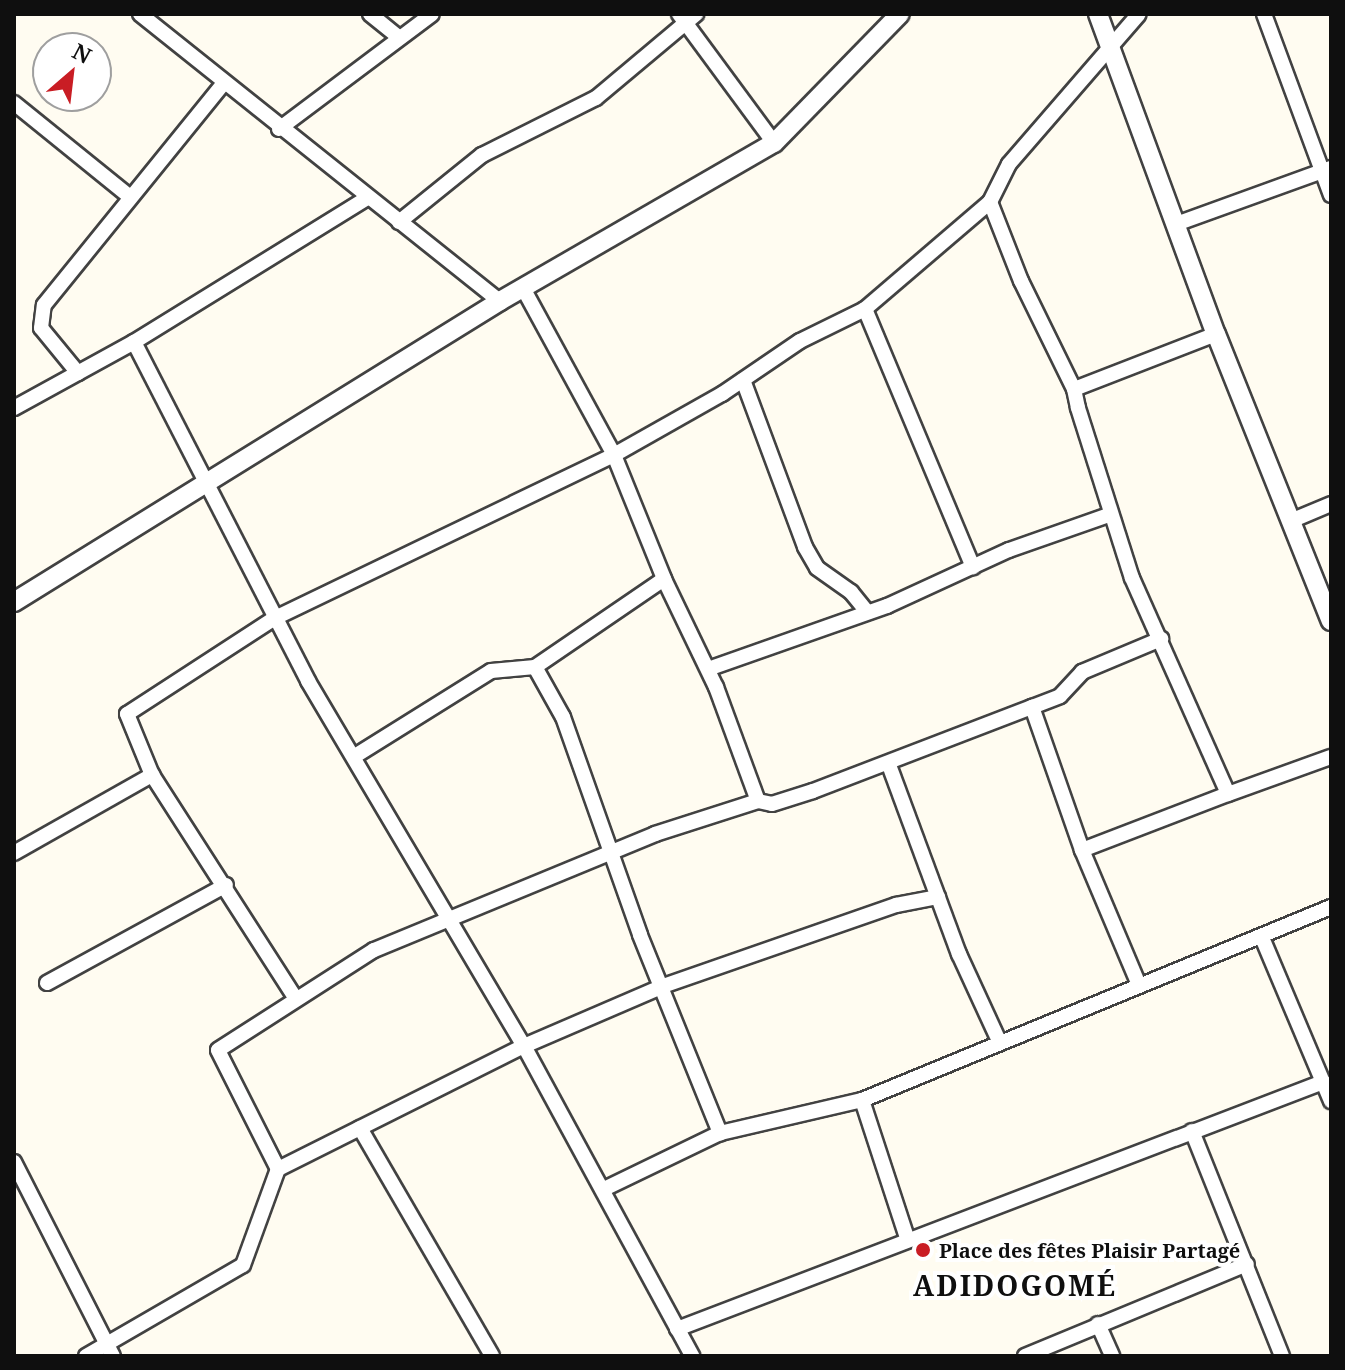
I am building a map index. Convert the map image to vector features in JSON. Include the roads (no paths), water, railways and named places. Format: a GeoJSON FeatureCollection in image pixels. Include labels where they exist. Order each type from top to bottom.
{"type":"FeatureCollection","features":[{"type":"Feature","properties":{"kind":"street"},"geometry":{"type":"LineString","coordinates":[[140,14],[279,129],[500,301]]}},
{"type":"Feature","properties":{"kind":"street"},"geometry":{"type":"LineString","coordinates":[[370,14],[398,37]]}},
{"type":"Feature","properties":{"kind":"street"},"geometry":{"type":"LineString","coordinates":[[279,129],[432,14]]}},
{"type":"Feature","properties":{"kind":"street"},"geometry":{"type":"LineString","coordinates":[[14,602],[207,479],[500,301],[774,143],[900,14]]}},
{"type":"Feature","properties":{"kind":"street"},"geometry":{"type":"LineString","coordinates":[[1098,14],[1216,334],[1331,621]]}},
{"type":"Feature","properties":{"kind":"street"},"geometry":{"type":"LineString","coordinates":[[296,999],[226,885],[152,775],[127,714],[275,618],[614,455],[743,380],[800,341],[865,309],[990,202],[1009,164],[1139,14]]}},
{"type":"Feature","properties":{"kind":"street"},"geometry":{"type":"LineString","coordinates":[[1264,14],[1326,170],[1331,195]]}},
{"type":"Feature","properties":{"kind":"street"},"geometry":{"type":"LineString","coordinates":[[399,222],[482,155],[596,98],[686,16],[774,143]]}},
{"type":"Feature","properties":{"kind":"street"},"geometry":{"type":"LineString","coordinates":[[78,373],[49,344],[40,317],[129,196],[223,84]]}},
{"type":"Feature","properties":{"kind":"street"},"geometry":{"type":"LineString","coordinates":[[14,103],[129,196]]}},
{"type":"Feature","properties":{"kind":"street"},"geometry":{"type":"LineString","coordinates":[[1176,224],[1326,170]]}},
{"type":"Feature","properties":{"kind":"street"},"geometry":{"type":"LineString","coordinates":[[14,408],[134,342],[367,198]]}},
{"type":"Feature","properties":{"kind":"street"},"geometry":{"type":"LineString","coordinates":[[990,202],[1021,281],[1074,389],[1109,515],[1228,794]]}},
{"type":"Feature","properties":{"kind":"street"},"geometry":{"type":"LineString","coordinates":[[523,288],[614,455],[664,579],[708,669],[758,801]]}},
{"type":"Feature","properties":{"kind":"street"},"geometry":{"type":"LineString","coordinates":[[865,309],[973,567]]}},
{"type":"Feature","properties":{"kind":"street"},"geometry":{"type":"LineString","coordinates":[[1074,389],[1216,334]]}},
{"type":"Feature","properties":{"kind":"street"},"geometry":{"type":"LineString","coordinates":[[134,342],[207,479],[275,618],[524,1046],[692,1356]]}},
{"type":"Feature","properties":{"kind":"street"},"geometry":{"type":"LineString","coordinates":[[743,380],[805,547],[817,568],[851,592],[867,612]]}},
{"type":"Feature","properties":{"kind":"street"},"geometry":{"type":"LineString","coordinates":[[1293,520],[1331,504]]}},
{"type":"Feature","properties":{"kind":"street"},"geometry":{"type":"LineString","coordinates":[[708,669],[867,612],[1109,515]]}},
{"type":"Feature","properties":{"kind":"street"},"geometry":{"type":"LineString","coordinates":[[355,756],[491,671],[535,667],[664,579]]}},
{"type":"Feature","properties":{"kind":"street"},"geometry":{"type":"LineString","coordinates":[[278,1169],[218,1050],[374,950],[613,853],[758,801],[772,804],[889,765],[1060,696],[1082,672],[1161,639]]}},
{"type":"Feature","properties":{"kind":"street"},"geometry":{"type":"LineString","coordinates":[[535,667],[563,717],[720,1133]]}},
{"type":"Feature","properties":{"kind":"street"},"geometry":{"type":"LineString","coordinates":[[1032,707],[1082,850],[1139,985]]}},
{"type":"Feature","properties":{"kind":"street"},"geometry":{"type":"LineString","coordinates":[[1082,850],[1331,757]]}},
{"type":"Feature","properties":{"kind":"street"},"geometry":{"type":"LineString","coordinates":[[889,765],[938,897],[1000,1043]]}},
{"type":"Feature","properties":{"kind":"street"},"geometry":{"type":"LineString","coordinates":[[14,853],[152,775]]}},
{"type":"Feature","properties":{"kind":"street"},"geometry":{"type":"LineString","coordinates":[[47,983],[226,885]]}},
{"type":"Feature","properties":{"kind":"street"},"geometry":{"type":"LineString","coordinates":[[86,1356],[110,1350],[243,1265],[278,1169],[524,1046],[663,986],[896,905],[938,897]]}},
{"type":"Feature","properties":{"kind":"street"},"geometry":{"type":"LineString","coordinates":[[604,1189],[720,1133],[862,1100],[1139,985],[1263,940],[1331,907]]}},
{"type":"Feature","properties":{"kind":"street"},"geometry":{"type":"LineString","coordinates":[[1263,940],[1331,1101]]}},
{"type":"Feature","properties":{"kind":"street"},"geometry":{"type":"LineString","coordinates":[[677,1329],[907,1238],[1323,1082]]}},
{"type":"Feature","properties":{"kind":"street"},"geometry":{"type":"LineString","coordinates":[[862,1100],[907,1238]]}},
{"type":"Feature","properties":{"kind":"street"},"geometry":{"type":"LineString","coordinates":[[360,1128],[492,1356]]}},
{"type":"Feature","properties":{"kind":"street"},"geometry":{"type":"LineString","coordinates":[[1192,1131],[1282,1356]]}},
{"type":"Feature","properties":{"kind":"street"},"geometry":{"type":"LineString","coordinates":[[14,1162],[110,1350]]}},
{"type":"Feature","properties":{"kind":"street"},"geometry":{"type":"LineString","coordinates":[[1025,1356],[1247,1264]]}},
{"type":"Feature","properties":{"kind":"street"},"geometry":{"type":"LineString","coordinates":[[1098,1324],[1112,1356]]}},
{"type":"Feature","properties":{"kind":"place","name":"Place des fêtes Plaisir Partagé"},"geometry":{"type":"Point","coordinates":[923,1250]}},
{"type":"Feature","properties":{"kind":"district","name":"ADIDOGOMÉ"},"geometry":{"type":"Point","coordinates":[1015,1285]}}]}
